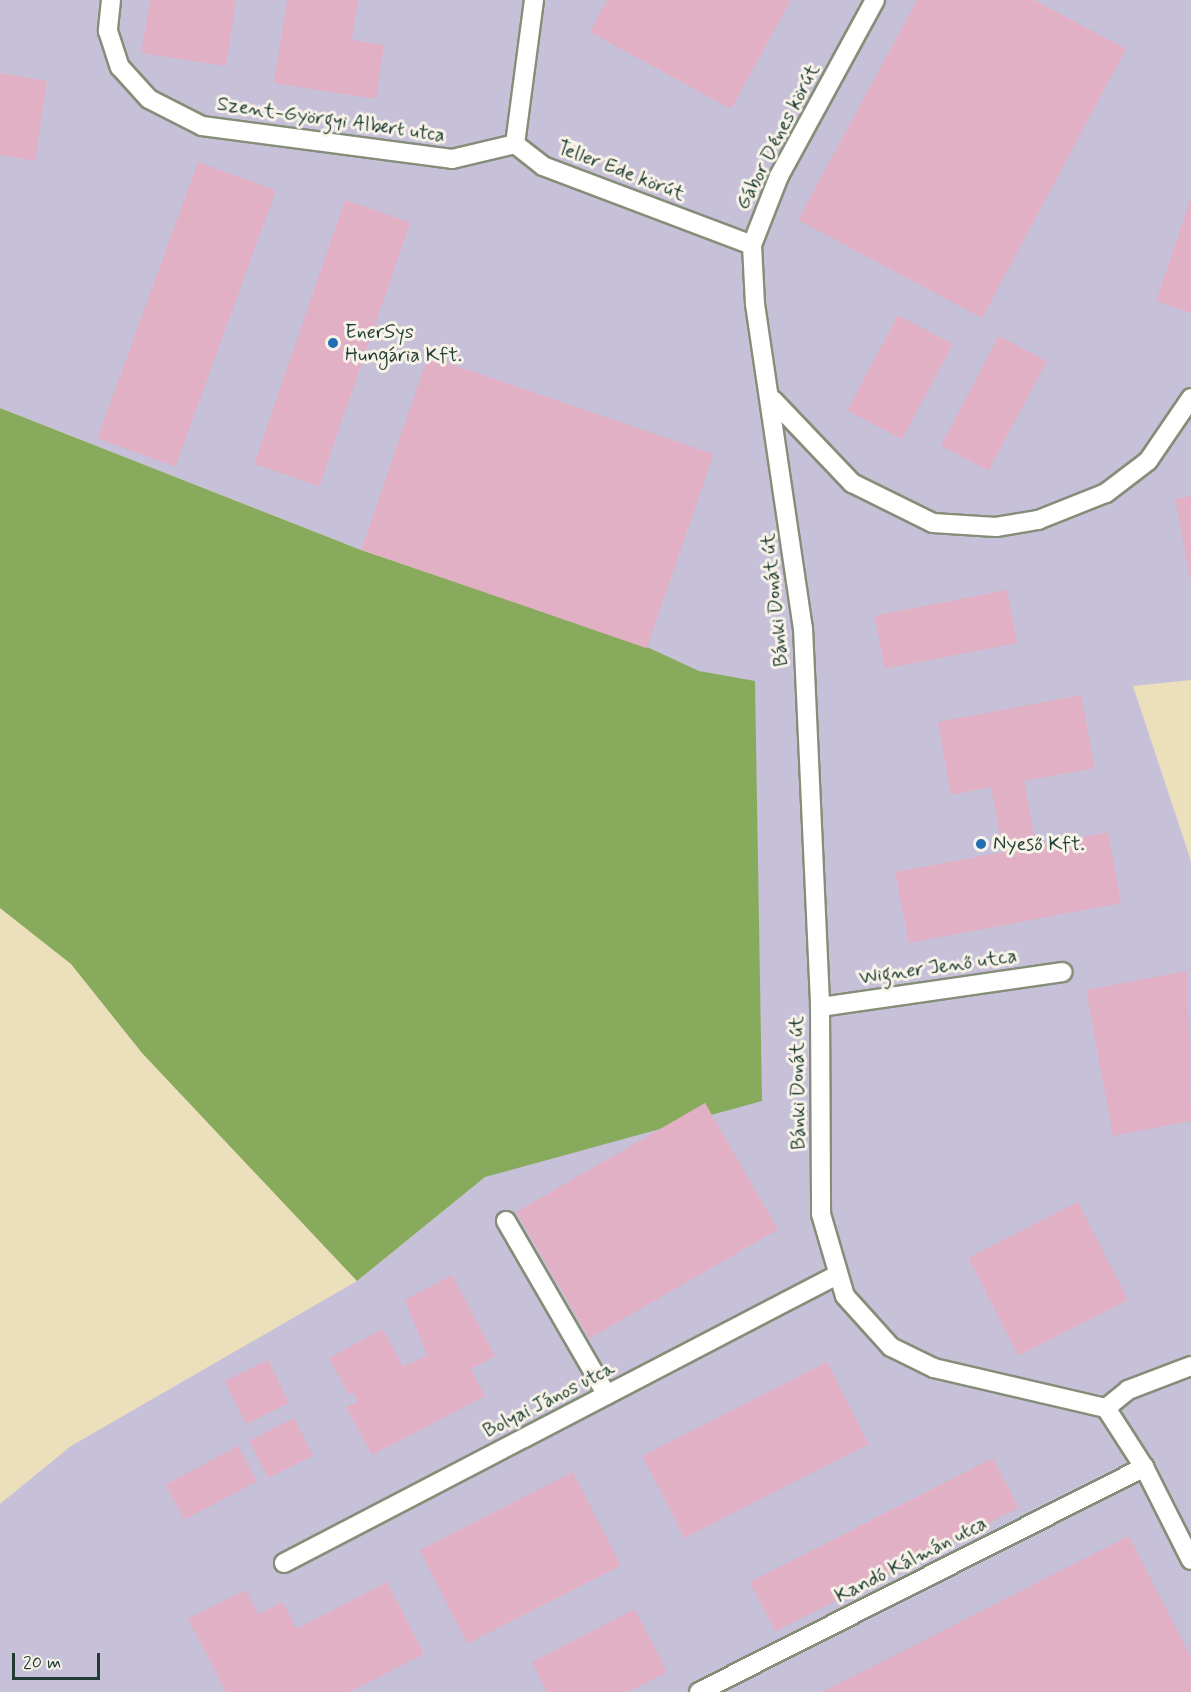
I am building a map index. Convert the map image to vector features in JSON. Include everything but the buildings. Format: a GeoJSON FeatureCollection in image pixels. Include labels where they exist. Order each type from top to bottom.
{"type":"FeatureCollection","features":[{"type":"Feature","properties":{"kind":"lane","name":"Szent-Györgyi Albert utca"},"geometry":{"type":"LineString","coordinates":[[111,0],[108,31],[120,67],[149,99],[202,126],[452,159],[515,144]]}},
{"type":"Feature","properties":{"kind":"lane"},"geometry":{"type":"LineString","coordinates":[[515,144],[534,0]]}},
{"type":"Feature","properties":{"kind":"lane","name":"Gábor Dénes körút"},"geometry":{"type":"LineString","coordinates":[[875,0],[779,176],[752,244],[755,304],[773,400],[824,460],[852,483],[933,523],[996,527],[1038,520],[1106,493],[1148,461],[1191,398]]}},
{"type":"Feature","properties":{"kind":"lane","name":"Teller Ede körút"},"geometry":{"type":"LineString","coordinates":[[515,144],[543,166],[752,244]]}},
{"type":"Feature","properties":{"kind":"lane","name":"Bánki Donát út"},"geometry":{"type":"LineString","coordinates":[[773,400],[803,628],[820,1007],[821,1214],[835,1276],[857,1315],[891,1347],[934,1368],[1106,1408]]}},
{"type":"Feature","properties":{"kind":"lane","name":"Wigner Jenő utca"},"geometry":{"type":"LineString","coordinates":[[820,1007],[1062,972]]}},
{"type":"Feature","properties":{"kind":"lane"},"geometry":{"type":"LineString","coordinates":[[507,1221],[607,1395]]}},
{"type":"Feature","properties":{"kind":"lane","name":"Bolyai János utca"},"geometry":{"type":"LineString","coordinates":[[284,1563],[835,1276]]}},
{"type":"Feature","properties":{"kind":"lane"},"geometry":{"type":"LineString","coordinates":[[1191,1366],[1128,1390],[1106,1408],[1144,1467],[1191,1560]]}},
{"type":"Feature","properties":{"kind":"lane","name":"Kandó Kálmán utca"},"geometry":{"type":"LineString","coordinates":[[699,1692],[1144,1467]]}},
{"type":"Feature","properties":{"kind":"shaded area"},"geometry":{"type":"Polygon","coordinates":[[[0,0],[1191,0],[1191,680],[1133,686],[1191,861],[1191,1692],[0,1692],[0,1504],[71,1446],[357,1281],[485,1177],[647,647],[361,550],[0,408],[0,0]]]}},
{"type":"Feature","properties":{"kind":"green space"},"geometry":{"type":"Polygon","coordinates":[[[0,408],[361,550],[647,647],[699,671],[755,681],[762,1101],[485,1177],[357,1281],[142,1053],[71,964],[0,908],[0,408]]]}},
{"type":"Feature","properties":{"kind":"place","name":"EnerSys Hungária Kft."},"geometry":{"type":"Point","coordinates":[333,343]}},
{"type":"Feature","properties":{"kind":"place","name":"Nyeső Kft."},"geometry":{"type":"Point","coordinates":[981,844]}}]}
